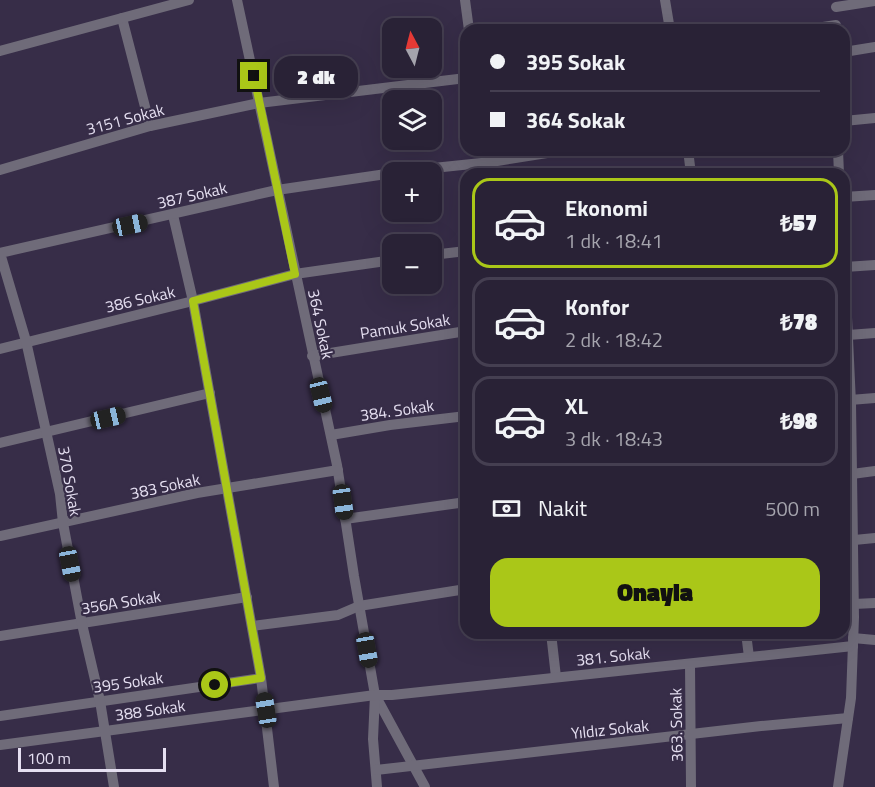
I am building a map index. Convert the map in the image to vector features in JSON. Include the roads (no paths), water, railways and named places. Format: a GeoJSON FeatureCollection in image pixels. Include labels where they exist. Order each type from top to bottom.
{"type":"FeatureCollection","features":[{"type":"Feature","properties":{"kind":"street"},"geometry":{"type":"LineString","coordinates":[[0,51],[189,0]]}},
{"type":"Feature","properties":{"kind":"street","name":"364 Sokak"},"geometry":{"type":"LineString","coordinates":[[237,0],[338,470],[375,695],[425,787]]}},
{"type":"Feature","properties":{"kind":"street"},"geometry":{"type":"LineString","coordinates":[[465,0],[468,24]]}},
{"type":"Feature","properties":{"kind":"street"},"geometry":{"type":"LineString","coordinates":[[665,0],[669,24]]}},
{"type":"Feature","properties":{"kind":"street"},"geometry":{"type":"LineString","coordinates":[[836,24],[836,3],[875,1]]}},
{"type":"Feature","properties":{"kind":"street"},"geometry":{"type":"LineString","coordinates":[[122,18],[150,126]]}},
{"type":"Feature","properties":{"kind":"street"},"geometry":{"type":"LineString","coordinates":[[850,51],[875,47]]}},
{"type":"Feature","properties":{"kind":"street","name":"3151 Sokak"},"geometry":{"type":"LineString","coordinates":[[0,170],[150,126],[259,103],[460,79]]}},
{"type":"Feature","properties":{"kind":"street"},"geometry":{"type":"LineString","coordinates":[[850,120],[875,117]]}},
{"type":"Feature","properties":{"kind":"street"},"geometry":{"type":"LineString","coordinates":[[490,156],[492,168]]}},
{"type":"Feature","properties":{"kind":"street","name":"387 Sokak"},"geometry":{"type":"LineString","coordinates":[[442,168],[528,156]]}},
{"type":"Feature","properties":{"kind":"street","name":"387 Sokak"},"geometry":{"type":"LineString","coordinates":[[0,253],[277,190],[382,175]]}},
{"type":"Feature","properties":{"kind":"street"},"geometry":{"type":"LineString","coordinates":[[850,197],[875,195]]}},
{"type":"Feature","properties":{"kind":"street"},"geometry":{"type":"LineString","coordinates":[[174,215],[193,301],[247,597],[266,710],[274,787]]}},
{"type":"Feature","properties":{"kind":"street"},"geometry":{"type":"LineString","coordinates":[[442,254],[460,252]]}},
{"type":"Feature","properties":{"kind":"street","name":"370 Sokak"},"geometry":{"type":"LineString","coordinates":[[0,253],[26,341],[60,494],[63,524],[82,624],[100,701],[114,787]]}},
{"type":"Feature","properties":{"kind":"street","name":"386 Sokak"},"geometry":{"type":"LineString","coordinates":[[0,349],[295,274],[382,262]]}},
{"type":"Feature","properties":{"kind":"street"},"geometry":{"type":"LineString","coordinates":[[850,267],[875,265]]}},
{"type":"Feature","properties":{"kind":"street","name":"Pamuk Sokak"},"geometry":{"type":"LineString","coordinates":[[312,356],[460,332]]}},
{"type":"Feature","properties":{"kind":"street"},"geometry":{"type":"LineString","coordinates":[[850,335],[875,333]]}},
{"type":"Feature","properties":{"kind":"street"},"geometry":{"type":"LineString","coordinates":[[0,443],[210,393]]}},
{"type":"Feature","properties":{"kind":"street"},"geometry":{"type":"LineString","coordinates":[[850,400],[875,398]]}},
{"type":"Feature","properties":{"kind":"street","name":"384. Sokak"},"geometry":{"type":"LineString","coordinates":[[331,435],[460,417]]}},
{"type":"Feature","properties":{"kind":"street"},"geometry":{"type":"LineString","coordinates":[[850,466],[852,474],[850,519]]}},
{"type":"Feature","properties":{"kind":"street","name":"383 Sokak"},"geometry":{"type":"LineString","coordinates":[[0,536],[197,493],[338,470]]}},
{"type":"Feature","properties":{"kind":"street"},"geometry":{"type":"LineString","coordinates":[[852,474],[875,471]]}},
{"type":"Feature","properties":{"kind":"street"},"geometry":{"type":"LineString","coordinates":[[345,519],[460,503]]}},
{"type":"Feature","properties":{"kind":"street"},"geometry":{"type":"LineString","coordinates":[[850,541],[875,538]]}},
{"type":"Feature","properties":{"kind":"street"},"geometry":{"type":"LineString","coordinates":[[838,787],[851,698],[854,604],[850,554]]}},
{"type":"Feature","properties":{"kind":"street"},"geometry":{"type":"LineString","coordinates":[[252,626],[338,615],[359,606],[460,590]]}},
{"type":"Feature","properties":{"kind":"street","name":"356A Sokak"},"geometry":{"type":"LineString","coordinates":[[0,636],[247,597]]}},
{"type":"Feature","properties":{"kind":"street"},"geometry":{"type":"LineString","coordinates":[[854,604],[875,603]]}},
{"type":"Feature","properties":{"kind":"street"},"geometry":{"type":"LineString","coordinates":[[552,639],[556,677]]}},
{"type":"Feature","properties":{"kind":"street"},"geometry":{"type":"LineString","coordinates":[[747,639],[749,657]]}},
{"type":"Feature","properties":{"kind":"street","name":"381. Sokak"},"geometry":{"type":"LineString","coordinates":[[375,695],[690,664],[875,640]]}},
{"type":"Feature","properties":{"kind":"street","name":"363. Sokak"},"geometry":{"type":"LineString","coordinates":[[690,664],[691,787]]}},
{"type":"Feature","properties":{"kind":"street","name":"395 Sokak"},"geometry":{"type":"LineString","coordinates":[[0,716],[261,678]]}},
{"type":"Feature","properties":{"kind":"street"},"geometry":{"type":"LineString","coordinates":[[375,695],[373,739],[377,787]]}},
{"type":"Feature","properties":{"kind":"street","name":"388 Sokak"},"geometry":{"type":"LineString","coordinates":[[0,745],[375,695]]}},
{"type":"Feature","properties":{"kind":"street","name":"Yıldız Sokak"},"geometry":{"type":"LineString","coordinates":[[376,770],[848,718]]}}]}
